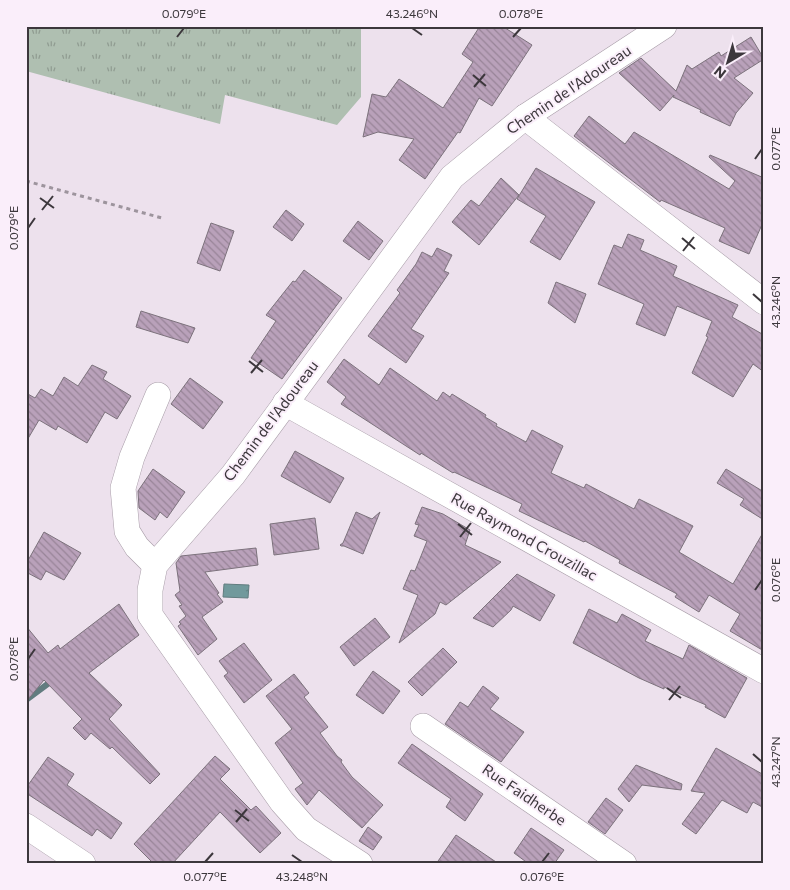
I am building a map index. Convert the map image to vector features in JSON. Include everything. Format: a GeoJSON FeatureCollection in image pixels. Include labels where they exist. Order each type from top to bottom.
{"type":"FeatureCollection","features":[{"type":"Feature","properties":{"kind":"street","name":"Chemin de l'Adoureau"},"geometry":{"type":"LineString","coordinates":[[360,864],[306,829],[282,802],[150,615],[150,590],[155,565],[232,475],[452,178],[526,117],[664,26]]}},
{"type":"Feature","properties":{"kind":"street"},"geometry":{"type":"LineString","coordinates":[[526,117],[764,302]]}},
{"type":"Feature","properties":{"kind":"street"},"geometry":{"type":"LineString","coordinates":[[155,565],[137,548],[127,531],[123,488],[132,457],[158,395]]}},
{"type":"Feature","properties":{"kind":"street","name":"Rue Raymond Crouzillac"},"geometry":{"type":"LineString","coordinates":[[285,403],[764,671]]}},
{"type":"Feature","properties":{"kind":"street","name":"Rue Faidherbe"},"geometry":{"type":"LineString","coordinates":[[423,726],[624,864]]}},
{"type":"Feature","properties":{"kind":"street"},"geometry":{"type":"LineString","coordinates":[[26,826],[83,864]]}},
{"type":"Feature","properties":{"kind":"path"},"geometry":{"type":"LineString","coordinates":[[26,181],[162,218]]}},
{"type":"Feature","properties":{"kind":"green space"},"geometry":{"type":"Polygon","coordinates":[[[26,26],[361,26],[361,97],[337,125],[225,95],[220,124],[26,71],[26,26]]]}},
{"type":"Feature","properties":{"kind":"water"},"geometry":{"type":"Polygon","coordinates":[[[224,584],[249,585],[248,598],[223,597],[224,584]]]}},
{"type":"Feature","properties":{"kind":"building"},"geometry":{"type":"Polygon","coordinates":[[[480,26],[502,26],[532,45],[492,106],[479,98],[460,133],[458,132],[425,179],[399,160],[414,139],[378,132],[363,137],[372,94],[386,97],[399,79],[443,108],[473,62],[462,54],[480,26]]]}},
{"type":"Feature","properties":{"kind":"building"},"geometry":{"type":"Polygon","coordinates":[[[751,37],[764,59],[734,78],[753,93],[736,113],[730,126],[700,112],[701,110],[673,97],[674,95],[660,111],[619,73],[641,58],[676,91],[687,65],[692,69],[719,52],[721,56],[751,37]]]}},
{"type":"Feature","properties":{"kind":"building"},"geometry":{"type":"Polygon","coordinates":[[[589,116],[625,144],[634,132],[729,189],[735,181],[709,157],[710,155],[764,178],[764,220],[749,254],[719,241],[725,228],[661,200],[660,202],[574,136],[589,116]]]}},
{"type":"Feature","properties":{"kind":"building"},"geometry":{"type":"Polygon","coordinates":[[[536,168],[595,202],[560,260],[530,242],[546,216],[517,199],[536,168]]]}},
{"type":"Feature","properties":{"kind":"building"},"geometry":{"type":"Polygon","coordinates":[[[501,178],[519,195],[479,245],[452,222],[471,200],[479,206],[501,178]]]}},
{"type":"Feature","properties":{"kind":"building"},"geometry":{"type":"Polygon","coordinates":[[[286,210],[304,224],[292,241],[273,227],[286,210]]]}},
{"type":"Feature","properties":{"kind":"building"},"geometry":{"type":"Polygon","coordinates":[[[358,221],[383,241],[369,260],[343,241],[358,221]]]}},
{"type":"Feature","properties":{"kind":"building"},"geometry":{"type":"Polygon","coordinates":[[[211,223],[234,231],[220,271],[197,263],[211,223]]]}},
{"type":"Feature","properties":{"kind":"building"},"geometry":{"type":"Polygon","coordinates":[[[628,234],[644,240],[640,250],[677,266],[673,276],[738,305],[732,317],[764,335],[764,372],[753,364],[733,397],[692,373],[708,337],[706,336],[712,321],[677,306],[665,336],[636,324],[644,304],[598,284],[614,245],[622,248],[628,234]]]}},
{"type":"Feature","properties":{"kind":"building"},"geometry":{"type":"Polygon","coordinates":[[[437,248],[452,255],[444,271],[449,273],[411,329],[424,336],[406,363],[368,336],[400,293],[397,290],[416,264],[422,252],[432,257],[437,248]]]}},
{"type":"Feature","properties":{"kind":"building"},"geometry":{"type":"Polygon","coordinates":[[[304,270],[342,298],[282,379],[251,358],[276,321],[266,315],[304,270]]]}},
{"type":"Feature","properties":{"kind":"building"},"geometry":{"type":"Polygon","coordinates":[[[556,282],[586,294],[575,323],[548,303],[556,282]]]}},
{"type":"Feature","properties":{"kind":"building"},"geometry":{"type":"Polygon","coordinates":[[[141,311],[195,328],[188,343],[136,327],[141,311]]]}},
{"type":"Feature","properties":{"kind":"building"},"geometry":{"type":"Polygon","coordinates":[[[344,359],[379,385],[390,368],[437,401],[443,392],[450,397],[452,394],[486,415],[485,417],[497,424],[496,426],[526,442],[532,430],[563,446],[551,473],[584,488],[586,484],[634,509],[639,499],[693,526],[679,552],[733,584],[764,531],[764,651],[730,631],[740,614],[709,595],[699,612],[675,597],[677,594],[619,563],[620,560],[585,541],[519,511],[522,504],[453,473],[421,453],[420,455],[341,404],[346,397],[327,382],[344,359]]]}},
{"type":"Feature","properties":{"kind":"building"},"geometry":{"type":"Polygon","coordinates":[[[92,365],[107,372],[103,379],[131,396],[117,419],[105,412],[87,443],[58,426],[56,430],[39,420],[26,442],[26,393],[35,398],[41,389],[53,396],[64,377],[78,386],[92,365]]]}},
{"type":"Feature","properties":{"kind":"building"},"geometry":{"type":"Polygon","coordinates":[[[190,378],[223,402],[203,429],[171,404],[190,378]]]}},
{"type":"Feature","properties":{"kind":"building"},"geometry":{"type":"Polygon","coordinates":[[[295,451],[344,478],[330,503],[281,476],[295,451]]]}},
{"type":"Feature","properties":{"kind":"building"},"geometry":{"type":"Polygon","coordinates":[[[153,469],[185,492],[167,518],[160,512],[155,520],[139,508],[138,491],[153,469]]]}},
{"type":"Feature","properties":{"kind":"building"},"geometry":{"type":"Polygon","coordinates":[[[726,469],[764,492],[764,520],[740,505],[744,499],[717,483],[726,469]]]}},
{"type":"Feature","properties":{"kind":"building"},"geometry":{"type":"Polygon","coordinates":[[[422,507],[443,514],[470,530],[465,545],[501,562],[446,605],[440,602],[435,614],[399,643],[418,595],[403,589],[411,570],[415,571],[427,541],[414,536],[419,525],[415,524],[422,507]]]}},
{"type":"Feature","properties":{"kind":"building"},"geometry":{"type":"Polygon","coordinates":[[[356,512],[372,519],[380,512],[363,554],[340,545],[343,543],[356,512]]]}},
{"type":"Feature","properties":{"kind":"building"},"geometry":{"type":"Polygon","coordinates":[[[315,518],[319,549],[274,555],[270,524],[315,518]]]}},
{"type":"Feature","properties":{"kind":"building"},"geometry":{"type":"Polygon","coordinates":[[[44,532],[81,553],[64,580],[46,571],[41,580],[26,572],[26,564],[44,532]]]}},
{"type":"Feature","properties":{"kind":"building"},"geometry":{"type":"Polygon","coordinates":[[[256,548],[258,565],[205,572],[223,602],[202,617],[217,639],[198,655],[178,626],[181,624],[179,622],[186,616],[179,606],[182,605],[175,595],[180,591],[176,563],[181,556],[256,548]]]}},
{"type":"Feature","properties":{"kind":"building"},"geometry":{"type":"Polygon","coordinates":[[[517,574],[555,595],[540,621],[513,606],[493,627],[473,618],[517,574]]]}},
{"type":"Feature","properties":{"kind":"building"},"geometry":{"type":"Polygon","coordinates":[[[119,604],[139,635],[89,673],[122,705],[109,719],[160,774],[150,784],[112,747],[110,749],[91,733],[85,740],[73,728],[82,719],[44,680],[26,702],[26,626],[48,653],[58,645],[60,649],[119,604]]]}},
{"type":"Feature","properties":{"kind":"building"},"geometry":{"type":"Polygon","coordinates":[[[589,609],[617,623],[622,614],[651,630],[645,641],[683,659],[689,645],[747,678],[725,718],[705,707],[706,705],[639,678],[573,643],[589,609]]]}},
{"type":"Feature","properties":{"kind":"building"},"geometry":{"type":"Polygon","coordinates":[[[375,618],[390,637],[354,666],[340,647],[375,618]]]}},
{"type":"Feature","properties":{"kind":"building"},"geometry":{"type":"Polygon","coordinates":[[[244,643],[272,680],[244,703],[224,676],[228,673],[219,661],[244,643]]]}},
{"type":"Feature","properties":{"kind":"building"},"geometry":{"type":"Polygon","coordinates":[[[443,648],[457,662],[422,696],[408,682],[443,648]]]}},
{"type":"Feature","properties":{"kind":"building"},"geometry":{"type":"Polygon","coordinates":[[[373,671],[400,691],[383,714],[356,695],[373,671]]]}},
{"type":"Feature","properties":{"kind":"building"},"geometry":{"type":"Polygon","coordinates":[[[294,674],[309,693],[304,697],[328,727],[320,733],[342,760],[341,762],[352,777],[383,805],[362,828],[319,790],[307,805],[295,789],[303,783],[275,743],[292,729],[266,696],[294,674]]]}},
{"type":"Feature","properties":{"kind":"building"},"geometry":{"type":"Polygon","coordinates":[[[483,686],[499,698],[490,709],[524,732],[501,762],[445,724],[460,702],[468,707],[483,686]]]}},
{"type":"Feature","properties":{"kind":"building"},"geometry":{"type":"Polygon","coordinates":[[[412,744],[483,794],[465,821],[446,807],[451,799],[398,763],[412,744]]]}},
{"type":"Feature","properties":{"kind":"building"},"geometry":{"type":"Polygon","coordinates":[[[716,748],[764,775],[764,808],[753,802],[747,813],[722,800],[696,834],[682,824],[705,793],[691,791],[716,748]]]}},
{"type":"Feature","properties":{"kind":"building"},"geometry":{"type":"Polygon","coordinates":[[[215,756],[230,769],[220,779],[251,810],[256,806],[281,833],[260,853],[220,812],[172,864],[154,864],[134,844],[215,756]]]}},
{"type":"Feature","properties":{"kind":"building"},"geometry":{"type":"Polygon","coordinates":[[[48,757],[74,774],[67,785],[122,823],[111,839],[97,829],[92,836],[26,793],[26,788],[48,757]]]}},
{"type":"Feature","properties":{"kind":"building"},"geometry":{"type":"Polygon","coordinates":[[[636,765],[682,784],[681,790],[642,785],[629,802],[618,789],[636,765]]]}},
{"type":"Feature","properties":{"kind":"building"},"geometry":{"type":"Polygon","coordinates":[[[606,798],[623,810],[605,834],[588,822],[606,798]]]}},
{"type":"Feature","properties":{"kind":"building"},"geometry":{"type":"Polygon","coordinates":[[[368,827],[382,837],[373,850],[359,841],[368,827]]]}},
{"type":"Feature","properties":{"kind":"building"},"geometry":{"type":"Polygon","coordinates":[[[531,828],[564,850],[554,864],[529,864],[514,853],[531,828]]]}},
{"type":"Feature","properties":{"kind":"building"},"geometry":{"type":"Polygon","coordinates":[[[456,835],[499,864],[436,864],[456,835]]]}},
{"type":"Feature","properties":{"kind":"waterway"},"geometry":{"type":"LineString","coordinates":[[26,700],[53,680]]}}]}
